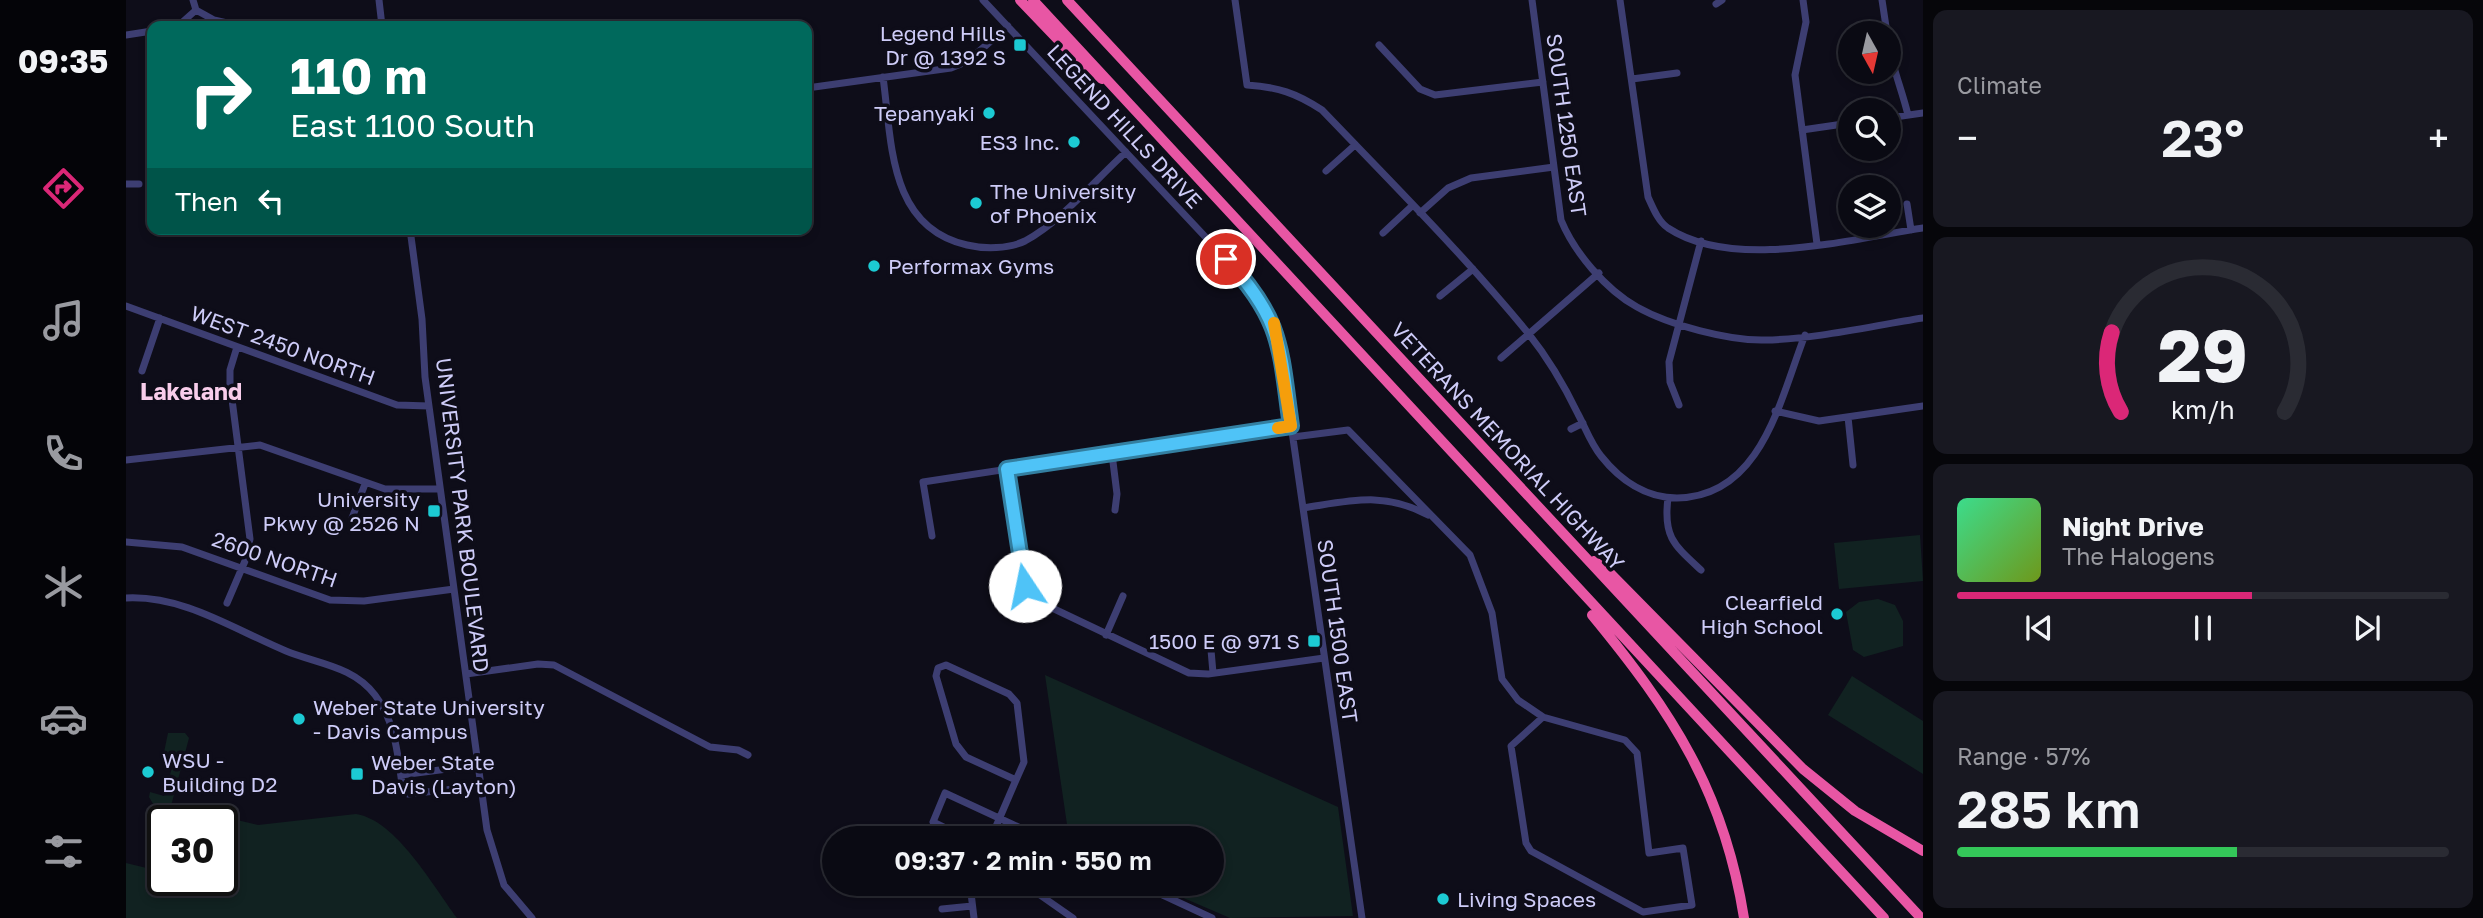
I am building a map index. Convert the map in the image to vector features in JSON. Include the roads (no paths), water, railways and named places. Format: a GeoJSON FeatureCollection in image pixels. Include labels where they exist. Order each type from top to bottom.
{"type":"FeatureCollection","features":[{"type":"Feature","properties":{"kind":"highway"},"geometry":{"type":"LineString","coordinates":[[1020,0],[1088,71],[1111,85]]}},
{"type":"Feature","properties":{"kind":"highway"},"geometry":{"type":"LineString","coordinates":[[1033,0],[1527,537],[1884,918]]}},
{"type":"Feature","properties":{"kind":"highway","name":"VETERANS MEMORIAL HIGHWAY"},"geometry":{"type":"LineString","coordinates":[[1067,0],[1921,918]]}},
{"type":"Feature","properties":{"kind":"highway"},"geometry":{"type":"LineString","coordinates":[[1527,537],[1626,655],[1690,750],[1726,835],[1744,918]]}},
{"type":"Feature","properties":{"kind":"highway"},"geometry":{"type":"LineString","coordinates":[[1575,547],[1609,572],[1808,773],[1871,821],[1923,851]]}},
{"type":"Feature","properties":{"kind":"street"},"geometry":{"type":"LineString","coordinates":[[193,0],[197,10],[218,21]]}},
{"type":"Feature","properties":{"kind":"street"},"geometry":{"type":"LineString","coordinates":[[379,0],[381,21]]}},
{"type":"Feature","properties":{"kind":"street","name":"LEGEND HILLS DRIVE"},"geometry":{"type":"LineString","coordinates":[[983,0],[1262,300],[1274,323],[1280,348]]}},
{"type":"Feature","properties":{"kind":"street"},"geometry":{"type":"LineString","coordinates":[[1235,0],[1247,85],[1275,86],[1295,92],[1322,110],[1473,268],[1529,334],[1560,379],[1599,454],[1617,474],[1650,494],[1668,498],[1710,494],[1727,485],[1747,468],[1761,446],[1805,335]]}},
{"type":"Feature","properties":{"kind":"street","name":"SOUTH 1250 EAST"},"geometry":{"type":"LineString","coordinates":[[1532,0],[1561,220],[1568,236],[1617,293],[1637,308],[1678,323],[1746,339],[1805,335],[1923,318]]}},
{"type":"Feature","properties":{"kind":"street"},"geometry":{"type":"LineString","coordinates":[[1620,0],[1648,197],[1654,212],[1666,227],[1701,241],[1753,252],[1923,228]]}},
{"type":"Feature","properties":{"kind":"street"},"geometry":{"type":"LineString","coordinates":[[1803,0],[1806,22],[1795,75],[1817,244]]}},
{"type":"Feature","properties":{"kind":"street"},"geometry":{"type":"LineString","coordinates":[[1882,0],[1885,21]]}},
{"type":"Feature","properties":{"kind":"street"},"geometry":{"type":"LineString","coordinates":[[184,21],[197,10]]}},
{"type":"Feature","properties":{"kind":"street"},"geometry":{"type":"LineString","coordinates":[[812,87],[951,68],[968,61],[1008,26]]}},
{"type":"Feature","properties":{"kind":"street"},"geometry":{"type":"LineString","coordinates":[[126,34],[147,32]]}},
{"type":"Feature","properties":{"kind":"street"},"geometry":{"type":"LineString","coordinates":[[1379,45],[1420,89],[1435,95],[1543,82]]}},
{"type":"Feature","properties":{"kind":"street"},"geometry":{"type":"LineString","coordinates":[[1632,79],[1677,73]]}},
{"type":"Feature","properties":{"kind":"street"},"geometry":{"type":"LineString","coordinates":[[883,77],[898,185],[918,219],[956,243],[978,248],[1023,242],[1057,216],[1126,152]]}},
{"type":"Feature","properties":{"kind":"street"},"geometry":{"type":"LineString","coordinates":[[1899,84],[1908,115]]}},
{"type":"Feature","properties":{"kind":"street"},"geometry":{"type":"LineString","coordinates":[[1901,116],[1923,113]]}},
{"type":"Feature","properties":{"kind":"street"},"geometry":{"type":"LineString","coordinates":[[1802,130],[1838,125]]}},
{"type":"Feature","properties":{"kind":"street"},"geometry":{"type":"LineString","coordinates":[[1326,171],[1355,145]]}},
{"type":"Feature","properties":{"kind":"street"},"geometry":{"type":"LineString","coordinates":[[1420,213],[1448,188],[1471,178],[1554,167]]}},
{"type":"Feature","properties":{"kind":"street"},"geometry":{"type":"LineString","coordinates":[[126,184],[139,184]]}},
{"type":"Feature","properties":{"kind":"street"},"geometry":{"type":"LineString","coordinates":[[1907,204],[1911,230]]}},
{"type":"Feature","properties":{"kind":"street"},"geometry":{"type":"LineString","coordinates":[[1383,233],[1413,205]]}},
{"type":"Feature","properties":{"kind":"street","name":"UNIVERSITY PARK BOULEVARD"},"geometry":{"type":"LineString","coordinates":[[411,235],[422,319],[429,405],[491,849],[504,885],[532,918]]}},
{"type":"Feature","properties":{"kind":"street"},"geometry":{"type":"LineString","coordinates":[[1679,405],[1670,382],[1669,362],[1701,241]]}},
{"type":"Feature","properties":{"kind":"street"},"geometry":{"type":"LineString","coordinates":[[1440,296],[1473,268]]}},
{"type":"Feature","properties":{"kind":"street"},"geometry":{"type":"LineString","coordinates":[[1501,358],[1599,273]]}},
{"type":"Feature","properties":{"kind":"street","name":"WEST 2450 NORTH"},"geometry":{"type":"LineString","coordinates":[[126,306],[397,405],[429,405]]}},
{"type":"Feature","properties":{"kind":"street"},"geometry":{"type":"LineString","coordinates":[[142,371],[160,318]]}},
{"type":"Feature","properties":{"kind":"street"},"geometry":{"type":"LineString","coordinates":[[227,603],[248,551],[250,527],[230,370],[237,347]]}},
{"type":"Feature","properties":{"kind":"street","name":"SOUTH 1500 EAST"},"geometry":{"type":"LineString","coordinates":[[1280,348],[1362,918]]}},
{"type":"Feature","properties":{"kind":"street"},"geometry":{"type":"LineString","coordinates":[[1775,411],[1819,421],[1923,406]]}},
{"type":"Feature","properties":{"kind":"street"},"geometry":{"type":"LineString","coordinates":[[1848,417],[1853,465]]}},
{"type":"Feature","properties":{"kind":"street"},"geometry":{"type":"LineString","coordinates":[[1571,429],[1583,423]]}},
{"type":"Feature","properties":{"kind":"street"},"geometry":{"type":"LineString","coordinates":[[932,536],[923,482],[1291,426]]}},
{"type":"Feature","properties":{"kind":"street"},"geometry":{"type":"LineString","coordinates":[[1293,438],[1348,430],[1470,555],[1483,583],[1495,625],[1502,679],[1518,700],[1543,717],[1625,740],[1637,753],[1649,853],[1683,848],[1692,905],[1643,912],[1531,851],[1527,843],[1511,746],[1543,717]]}},
{"type":"Feature","properties":{"kind":"street"},"geometry":{"type":"LineString","coordinates":[[126,460],[239,445],[260,445],[365,484],[399,491],[440,489]]}},
{"type":"Feature","properties":{"kind":"street"},"geometry":{"type":"LineString","coordinates":[[1112,454],[1117,495],[1115,510]]}},
{"type":"Feature","properties":{"kind":"street"},"geometry":{"type":"LineString","coordinates":[[1007,469],[1021,572],[1025,586],[1035,598],[1106,635],[1189,673],[1213,673],[1324,658]]}},
{"type":"Feature","properties":{"kind":"street"},"geometry":{"type":"LineString","coordinates":[[352,518],[365,484]]}},
{"type":"Feature","properties":{"kind":"street"},"geometry":{"type":"LineString","coordinates":[[1303,508],[1379,498],[1405,503],[1435,519]]}},
{"type":"Feature","properties":{"kind":"street"},"geometry":{"type":"LineString","coordinates":[[1668,498],[1665,521],[1670,537],[1700,570]]}},
{"type":"Feature","properties":{"kind":"street","name":"2600 NORTH"},"geometry":{"type":"LineString","coordinates":[[126,542],[182,547],[330,600],[365,601],[454,589]]}},
{"type":"Feature","properties":{"kind":"street"},"geometry":{"type":"LineString","coordinates":[[1106,635],[1124,596]]}},
{"type":"Feature","properties":{"kind":"street"},"geometry":{"type":"LineString","coordinates":[[126,598],[157,600],[213,616],[272,645],[337,667],[358,678],[371,690],[387,713],[403,791],[408,794],[481,786]]}},
{"type":"Feature","properties":{"kind":"street"},"geometry":{"type":"LineString","coordinates":[[1211,650],[1213,673]]}},
{"type":"Feature","properties":{"kind":"street"},"geometry":{"type":"LineString","coordinates":[[466,674],[538,664],[554,665],[710,747],[738,750],[748,755]]}},
{"type":"Feature","properties":{"kind":"street"},"geometry":{"type":"LineString","coordinates":[[996,826],[1024,762],[1017,703],[1009,694],[946,665],[938,668],[936,676],[956,744],[966,757],[1016,780]]}},
{"type":"Feature","properties":{"kind":"street"},"geometry":{"type":"LineString","coordinates":[[401,775],[478,765]]}},
{"type":"Feature","properties":{"kind":"street"},"geometry":{"type":"LineString","coordinates":[[941,826],[933,822],[945,793],[1017,826]]}},
{"type":"Feature","properties":{"kind":"street"},"geometry":{"type":"LineString","coordinates":[[971,896],[974,918]]}},
{"type":"Feature","properties":{"kind":"street"},"geometry":{"type":"LineString","coordinates":[[1041,896],[1073,918]]}},
{"type":"Feature","properties":{"kind":"street"},"geometry":{"type":"LineString","coordinates":[[1165,896],[1212,918]]}},
{"type":"Feature","properties":{"kind":"street"},"geometry":{"type":"LineString","coordinates":[[942,909],[972,905]]}},
{"type":"Feature","properties":{"kind":"place","name":"Legend Hills Dr @ 1392 S"},"geometry":{"type":"Point","coordinates":[1020,45]}},
{"type":"Feature","properties":{"kind":"place","name":"Tepanyaki"},"geometry":{"type":"Point","coordinates":[989,113]}},
{"type":"Feature","properties":{"kind":"place","name":"ES3 Inc."},"geometry":{"type":"Point","coordinates":[1074,142]}},
{"type":"Feature","properties":{"kind":"place","name":"The University of Phoenix"},"geometry":{"type":"Point","coordinates":[976,203]}},
{"type":"Feature","properties":{"kind":"place","name":"Performax Gyms"},"geometry":{"type":"Point","coordinates":[874,266]}},
{"type":"Feature","properties":{"kind":"place","name":"University Pkwy @ 2526 N"},"geometry":{"type":"Point","coordinates":[434,511]}},
{"type":"Feature","properties":{"kind":"place","name":"Clearfield High School"},"geometry":{"type":"Point","coordinates":[1837,614]}},
{"type":"Feature","properties":{"kind":"place","name":"1500 E @ 971 S"},"geometry":{"type":"Point","coordinates":[1314,641]}},
{"type":"Feature","properties":{"kind":"place","name":"Weber State University - Davis Campus"},"geometry":{"type":"Point","coordinates":[299,719]}},
{"type":"Feature","properties":{"kind":"place","name":"WSU - Building D2"},"geometry":{"type":"Point","coordinates":[148,772]}},
{"type":"Feature","properties":{"kind":"place","name":"Weber State Davis (Layton)"},"geometry":{"type":"Point","coordinates":[357,774]}},
{"type":"Feature","properties":{"kind":"place","name":"Living Spaces"},"geometry":{"type":"Point","coordinates":[1443,899]}},
{"type":"Feature","properties":{"kind":"district","name":"Lakeland"},"geometry":{"type":"Point","coordinates":[191,391]}}]}
